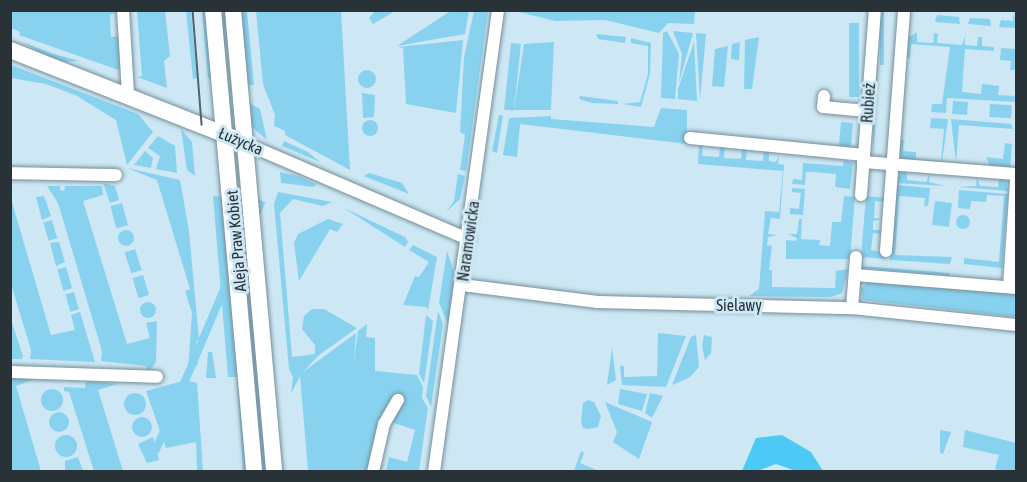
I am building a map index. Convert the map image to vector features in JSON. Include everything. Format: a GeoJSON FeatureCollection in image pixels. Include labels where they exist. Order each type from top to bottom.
{"type":"FeatureCollection","features":[{"type":"Feature","properties":{"kind":"street"},"geometry":{"type":"LineString","coordinates":[[123,10],[128,93]]}},
{"type":"Feature","properties":{"kind":"street","name":"Aleja Praw Kobiet"},"geometry":{"type":"LineString","coordinates":[[213,10],[226,135],[254,471]]}},
{"type":"Feature","properties":{"kind":"street","name":"Aleja Praw Kobiet"},"geometry":{"type":"LineString","coordinates":[[233,10],[274,471]]}},
{"type":"Feature","properties":{"kind":"street","name":"Naramowicka"},"geometry":{"type":"LineString","coordinates":[[434,471],[462,285],[498,10]]}},
{"type":"Feature","properties":{"kind":"street","name":"Rubież"},"geometry":{"type":"LineString","coordinates":[[861,195],[875,10]]}},
{"type":"Feature","properties":{"kind":"street"},"geometry":{"type":"LineString","coordinates":[[886,251],[904,10]]}},
{"type":"Feature","properties":{"kind":"street","name":"Łużycka"},"geometry":{"type":"LineString","coordinates":[[10,50],[128,93],[468,239]]}},
{"type":"Feature","properties":{"kind":"street"},"geometry":{"type":"LineString","coordinates":[[824,96],[823,107],[867,111]]}},
{"type":"Feature","properties":{"kind":"street"},"geometry":{"type":"LineString","coordinates":[[690,138],[892,164],[1017,174]]}},
{"type":"Feature","properties":{"kind":"street"},"geometry":{"type":"LineString","coordinates":[[10,173],[116,175]]}},
{"type":"Feature","properties":{"kind":"street"},"geometry":{"type":"LineString","coordinates":[[855,275],[1013,288],[1017,181]]}},
{"type":"Feature","properties":{"kind":"street"},"geometry":{"type":"LineString","coordinates":[[852,308],[856,257]]}},
{"type":"Feature","properties":{"kind":"street","name":"Sielawy"},"geometry":{"type":"LineString","coordinates":[[462,285],[598,302],[852,308],[1017,325]]}},
{"type":"Feature","properties":{"kind":"street"},"geometry":{"type":"LineString","coordinates":[[10,372],[157,377]]}},
{"type":"Feature","properties":{"kind":"street"},"geometry":{"type":"LineString","coordinates":[[373,471],[384,424],[398,400]]}},
{"type":"Feature","properties":{"kind":"shaded area"},"geometry":{"type":"Polygon","coordinates":[[[452,10],[469,11],[465,34],[397,46],[452,10]]]}},
{"type":"Feature","properties":{"kind":"shaded area"},"geometry":{"type":"Polygon","coordinates":[[[695,10],[694,24],[668,23],[659,33],[605,20],[555,21],[515,11],[695,10]]]}},
{"type":"Feature","properties":{"kind":"shaded area"},"geometry":{"type":"Polygon","coordinates":[[[10,11],[120,11],[110,15],[111,37],[122,36],[124,72],[19,35],[20,32],[11,28],[10,11]]]}},
{"type":"Feature","properties":{"kind":"shaded area"},"geometry":{"type":"Polygon","coordinates":[[[137,11],[165,11],[170,56],[164,61],[167,88],[137,77],[142,76],[137,11]]]}},
{"type":"Feature","properties":{"kind":"shaded area"},"geometry":{"type":"Polygon","coordinates":[[[186,11],[191,11],[197,78],[193,79],[186,11]]]}},
{"type":"Feature","properties":{"kind":"shaded area"},"geometry":{"type":"Polygon","coordinates":[[[202,11],[207,11],[212,82],[208,77],[202,11]]]}},
{"type":"Feature","properties":{"kind":"shaded area"},"geometry":{"type":"Polygon","coordinates":[[[222,11],[225,11],[225,83],[222,83],[222,11]]]}},
{"type":"Feature","properties":{"kind":"shaded area"},"geometry":{"type":"Polygon","coordinates":[[[241,11],[247,11],[254,85],[247,85],[241,11]]]}},
{"type":"Feature","properties":{"kind":"shaded area"},"geometry":{"type":"Polygon","coordinates":[[[256,11],[341,11],[350,170],[285,135],[285,131],[274,126],[275,115],[263,84],[256,11]]]}},
{"type":"Feature","properties":{"kind":"shaded area"},"geometry":{"type":"Polygon","coordinates":[[[375,11],[391,11],[392,13],[373,24],[369,18],[375,11]]]}},
{"type":"Feature","properties":{"kind":"shaded area"},"geometry":{"type":"Polygon","coordinates":[[[474,11],[488,11],[466,171],[460,170],[465,135],[460,132],[464,57],[474,11]]]}},
{"type":"Feature","properties":{"kind":"shaded area"},"geometry":{"type":"Polygon","coordinates":[[[880,11],[884,11],[884,65],[880,65],[880,11]]]}},
{"type":"Feature","properties":{"kind":"shaded area"},"geometry":{"type":"Polygon","coordinates":[[[1014,11],[1016,28],[999,27],[1001,20],[1013,21],[1014,11]]]}},
{"type":"Feature","properties":{"kind":"shaded area"},"geometry":{"type":"Polygon","coordinates":[[[937,15],[959,17],[960,24],[935,22],[937,15]]]}},
{"type":"Feature","properties":{"kind":"shaded area"},"geometry":{"type":"Polygon","coordinates":[[[970,18],[990,19],[991,26],[968,24],[970,18]]]}},
{"type":"Feature","properties":{"kind":"shaded area"},"geometry":{"type":"Polygon","coordinates":[[[849,23],[859,23],[859,97],[849,97],[849,23]]]}},
{"type":"Feature","properties":{"kind":"shaded area"},"geometry":{"type":"Polygon","coordinates":[[[667,31],[679,54],[675,99],[661,98],[663,33],[667,31]]]}},
{"type":"Feature","properties":{"kind":"shaded area"},"geometry":{"type":"Polygon","coordinates":[[[673,31],[693,33],[679,83],[682,54],[673,31]]]}},
{"type":"Feature","properties":{"kind":"shaded area"},"geometry":{"type":"Polygon","coordinates":[[[917,32],[917,42],[933,43],[934,33],[938,34],[937,43],[962,45],[965,36],[965,45],[977,46],[978,37],[982,37],[982,46],[994,47],[994,51],[965,49],[962,92],[981,94],[982,84],[999,86],[998,95],[1015,96],[1016,81],[1016,102],[947,98],[946,113],[931,112],[932,104],[942,104],[950,47],[911,44],[910,59],[906,55],[908,38],[917,32]]]}},
{"type":"Feature","properties":{"kind":"shaded area"},"geometry":{"type":"Polygon","coordinates":[[[696,33],[706,34],[700,100],[696,33]]]}},
{"type":"Feature","properties":{"kind":"shaded area"},"geometry":{"type":"Polygon","coordinates":[[[596,34],[626,37],[625,43],[598,39],[596,34]]]}},
{"type":"Feature","properties":{"kind":"shaded area"},"geometry":{"type":"Polygon","coordinates":[[[759,37],[752,89],[744,89],[745,40],[759,37]]]}},
{"type":"Feature","properties":{"kind":"shaded area"},"geometry":{"type":"Polygon","coordinates":[[[631,38],[651,43],[650,74],[641,107],[623,104],[640,102],[648,74],[648,46],[631,43],[631,38]]]}},
{"type":"Feature","properties":{"kind":"shaded area"},"geometry":{"type":"Polygon","coordinates":[[[463,40],[456,113],[406,104],[403,48],[398,47],[463,40]]]}},
{"type":"Feature","properties":{"kind":"shaded area"},"geometry":{"type":"Polygon","coordinates":[[[21,42],[54,54],[80,61],[59,62],[21,42]]]}},
{"type":"Feature","properties":{"kind":"shaded area"},"geometry":{"type":"Polygon","coordinates":[[[554,42],[551,110],[514,110],[524,44],[554,42]]]}},
{"type":"Feature","properties":{"kind":"shaded area"},"geometry":{"type":"Polygon","coordinates":[[[694,42],[697,101],[678,99],[678,89],[694,42]]]}},
{"type":"Feature","properties":{"kind":"shaded area"},"geometry":{"type":"Polygon","coordinates":[[[740,42],[739,60],[731,59],[732,44],[740,42]]]}},
{"type":"Feature","properties":{"kind":"shaded area"},"geometry":{"type":"Polygon","coordinates":[[[511,43],[521,44],[514,111],[504,110],[511,43]]]}},
{"type":"Feature","properties":{"kind":"shaded area"},"geometry":{"type":"Polygon","coordinates":[[[728,46],[724,87],[712,86],[715,49],[728,46]]]}},
{"type":"Feature","properties":{"kind":"shaded area"},"geometry":{"type":"Polygon","coordinates":[[[1001,48],[1016,49],[1016,70],[1010,70],[1011,61],[1000,60],[1001,48]]]}},
{"type":"Feature","properties":{"kind":"shaded area"},"geometry":{"type":"Polygon","coordinates":[[[11,65],[138,114],[153,132],[127,165],[116,120],[77,96],[46,84],[11,78],[11,65]]]}},
{"type":"Feature","properties":{"kind":"shaded area"},"geometry":{"type":"Polygon","coordinates":[[[367,70],[373,73],[376,79],[373,85],[367,88],[361,85],[358,79],[361,73],[367,70]]]}},
{"type":"Feature","properties":{"kind":"shaded area"},"geometry":{"type":"Polygon","coordinates":[[[362,93],[375,95],[374,117],[363,118],[362,93]]]}},
{"type":"Feature","properties":{"kind":"shaded area"},"geometry":{"type":"Polygon","coordinates":[[[580,96],[618,101],[618,104],[592,103],[579,99],[580,96]]]}},
{"type":"Feature","properties":{"kind":"shaded area"},"geometry":{"type":"Polygon","coordinates":[[[953,101],[968,102],[967,115],[952,114],[953,101]]]}},
{"type":"Feature","properties":{"kind":"shaded area"},"geometry":{"type":"Polygon","coordinates":[[[877,102],[873,155],[873,105],[877,102]]]}},
{"type":"Feature","properties":{"kind":"shaded area"},"geometry":{"type":"Polygon","coordinates":[[[249,103],[260,109],[267,140],[252,127],[249,103]]]}},
{"type":"Feature","properties":{"kind":"shaded area"},"geometry":{"type":"Polygon","coordinates":[[[990,104],[1012,105],[1011,118],[989,117],[990,104]]]}},
{"type":"Feature","properties":{"kind":"shaded area"},"geometry":{"type":"Polygon","coordinates":[[[661,108],[687,110],[687,144],[520,124],[517,157],[503,155],[509,118],[551,116],[551,119],[654,127],[661,108]]]}},
{"type":"Feature","properties":{"kind":"shaded area"},"geometry":{"type":"Polygon","coordinates":[[[499,115],[503,116],[497,153],[492,151],[499,115]]]}},
{"type":"Feature","properties":{"kind":"shaded area"},"geometry":{"type":"Polygon","coordinates":[[[931,118],[948,119],[942,162],[904,159],[899,153],[900,139],[904,140],[903,151],[916,152],[916,159],[941,161],[944,129],[930,128],[931,118]]]}},
{"type":"Feature","properties":{"kind":"shaded area"},"geometry":{"type":"Polygon","coordinates":[[[951,119],[1011,124],[1013,129],[959,125],[956,163],[951,119]]]}},
{"type":"Feature","properties":{"kind":"shaded area"},"geometry":{"type":"Polygon","coordinates":[[[367,120],[373,120],[378,128],[376,134],[367,136],[362,131],[362,125],[367,120]]]}},
{"type":"Feature","properties":{"kind":"shaded area"},"geometry":{"type":"Polygon","coordinates":[[[841,122],[853,123],[851,147],[839,146],[841,122]]]}},
{"type":"Feature","properties":{"kind":"shaded area"},"geometry":{"type":"Polygon","coordinates":[[[181,129],[192,142],[195,176],[187,170],[181,129]]]}},
{"type":"Feature","properties":{"kind":"shaded area"},"geometry":{"type":"Polygon","coordinates":[[[158,136],[175,146],[177,173],[156,169],[160,156],[148,148],[158,136]]]}},
{"type":"Feature","properties":{"kind":"shaded area"},"geometry":{"type":"Polygon","coordinates":[[[284,141],[308,152],[320,162],[282,146],[284,141]]]}},
{"type":"Feature","properties":{"kind":"shaded area"},"geometry":{"type":"Polygon","coordinates":[[[1005,143],[1012,144],[1010,168],[990,166],[986,157],[1003,159],[1005,143]]]}},
{"type":"Feature","properties":{"kind":"shaded area"},"geometry":{"type":"Polygon","coordinates":[[[699,145],[703,145],[702,156],[719,157],[720,147],[725,147],[724,158],[741,159],[742,148],[747,149],[746,160],[763,161],[764,150],[769,151],[769,161],[776,162],[779,156],[778,164],[784,165],[780,219],[771,218],[768,234],[778,235],[768,237],[767,245],[772,246],[769,270],[772,270],[772,287],[835,288],[836,271],[848,269],[842,293],[831,297],[749,296],[759,289],[765,211],[779,212],[783,171],[698,164],[699,145]]]}},
{"type":"Feature","properties":{"kind":"shaded area"},"geometry":{"type":"Polygon","coordinates":[[[145,151],[153,158],[151,168],[134,165],[145,151]]]}},
{"type":"Feature","properties":{"kind":"shaded area"},"geometry":{"type":"Polygon","coordinates":[[[844,160],[853,163],[850,189],[835,187],[836,174],[814,172],[806,172],[805,185],[792,184],[793,179],[802,180],[803,163],[843,166],[844,160]]]}},
{"type":"Feature","properties":{"kind":"shaded area"},"geometry":{"type":"Polygon","coordinates":[[[127,168],[180,180],[189,231],[199,339],[196,342],[198,364],[192,371],[188,371],[192,313],[185,291],[190,289],[157,180],[127,168]]]}},
{"type":"Feature","properties":{"kind":"shaded area"},"geometry":{"type":"Polygon","coordinates":[[[907,171],[907,180],[926,182],[930,173],[929,182],[945,186],[896,183],[900,173],[907,171]]]}},
{"type":"Feature","properties":{"kind":"shaded area"},"geometry":{"type":"Polygon","coordinates":[[[280,172],[298,176],[316,184],[314,187],[281,183],[280,172]]]}},
{"type":"Feature","properties":{"kind":"shaded area"},"geometry":{"type":"Polygon","coordinates":[[[369,173],[402,183],[409,194],[364,176],[369,173]]]}},
{"type":"Feature","properties":{"kind":"shaded area"},"geometry":{"type":"Polygon","coordinates":[[[458,174],[465,176],[460,199],[446,212],[454,201],[458,174]]]}},
{"type":"Feature","properties":{"kind":"shaded area"},"geometry":{"type":"Polygon","coordinates":[[[977,177],[980,186],[998,187],[999,178],[1006,180],[1008,191],[959,187],[976,186],[977,177]]]}},
{"type":"Feature","properties":{"kind":"shaded area"},"geometry":{"type":"Polygon","coordinates":[[[103,183],[115,186],[119,200],[110,203],[103,183]]]}},
{"type":"Feature","properties":{"kind":"shaded area"},"geometry":{"type":"Polygon","coordinates":[[[896,185],[930,188],[928,206],[924,206],[925,198],[899,196],[895,255],[952,257],[950,264],[890,260],[896,185]]]}},
{"type":"Feature","properties":{"kind":"shaded area"},"geometry":{"type":"Polygon","coordinates":[[[47,186],[60,186],[60,190],[64,191],[65,186],[102,186],[103,195],[83,201],[127,344],[150,338],[146,323],[157,321],[156,362],[148,373],[146,366],[101,361],[102,351],[58,203],[47,186]]]}},
{"type":"Feature","properties":{"kind":"shaded area"},"geometry":{"type":"Polygon","coordinates":[[[792,188],[805,189],[803,215],[790,214],[790,208],[799,209],[801,193],[792,192],[792,188]]]}},
{"type":"Feature","properties":{"kind":"shaded area"},"geometry":{"type":"Polygon","coordinates":[[[959,190],[1008,194],[1002,268],[964,264],[964,258],[999,262],[1004,196],[987,195],[986,202],[971,201],[970,209],[958,208],[959,190]]]}},
{"type":"Feature","properties":{"kind":"shaded area"},"geometry":{"type":"Polygon","coordinates":[[[278,192],[332,202],[323,206],[293,199],[280,213],[292,357],[315,354],[315,345],[302,329],[304,316],[312,309],[324,309],[357,328],[319,355],[303,372],[356,333],[354,360],[358,331],[367,324],[366,337],[375,338],[375,371],[417,375],[423,387],[422,398],[428,408],[419,471],[386,471],[389,457],[407,462],[415,430],[394,423],[388,426],[396,398],[368,471],[308,471],[300,376],[291,394],[293,377],[289,369],[274,204],[278,192]]]}},
{"type":"Feature","properties":{"kind":"shaded area"},"geometry":{"type":"Polygon","coordinates":[[[44,196],[51,216],[42,220],[36,197],[44,196]]]}},
{"type":"Feature","properties":{"kind":"shaded area"},"geometry":{"type":"Polygon","coordinates":[[[213,196],[224,197],[247,471],[243,471],[237,377],[228,377],[213,196]]]}},
{"type":"Feature","properties":{"kind":"shaded area"},"geometry":{"type":"Polygon","coordinates":[[[844,196],[855,197],[850,259],[786,259],[786,240],[796,241],[797,238],[788,234],[797,234],[799,219],[802,219],[801,239],[820,240],[819,245],[830,246],[832,222],[841,222],[844,196]]]}},
{"type":"Feature","properties":{"kind":"shaded area"},"geometry":{"type":"Polygon","coordinates":[[[866,196],[884,198],[884,202],[875,201],[874,218],[883,219],[873,221],[873,230],[882,230],[882,234],[873,233],[871,250],[885,253],[885,259],[861,257],[866,196]]]}},
{"type":"Feature","properties":{"kind":"shaded area"},"geometry":{"type":"Polygon","coordinates":[[[240,198],[242,198],[267,471],[262,471],[240,198]]]}},
{"type":"Feature","properties":{"kind":"shaded area"},"geometry":{"type":"Polygon","coordinates":[[[11,199],[51,335],[75,330],[71,315],[80,312],[95,362],[30,359],[31,350],[11,284],[11,199]]]}},
{"type":"Feature","properties":{"kind":"shaded area"},"geometry":{"type":"Polygon","coordinates":[[[258,199],[265,202],[159,453],[151,450],[258,199]]]}},
{"type":"Feature","properties":{"kind":"shaded area"},"geometry":{"type":"Polygon","coordinates":[[[935,201],[952,203],[949,227],[932,225],[935,201]]]}},
{"type":"Feature","properties":{"kind":"shaded area"},"geometry":{"type":"Polygon","coordinates":[[[122,203],[128,225],[116,228],[110,206],[122,203]]]}},
{"type":"Feature","properties":{"kind":"shaded area"},"geometry":{"type":"Polygon","coordinates":[[[344,208],[405,237],[408,242],[405,247],[344,208]]]}},
{"type":"Feature","properties":{"kind":"shaded area"},"geometry":{"type":"Polygon","coordinates":[[[963,215],[968,217],[970,222],[968,227],[963,229],[958,227],[956,222],[958,217],[963,215]]]}},
{"type":"Feature","properties":{"kind":"shaded area"},"geometry":{"type":"Polygon","coordinates":[[[328,219],[343,224],[337,232],[330,229],[299,281],[294,243],[298,234],[328,219]]]}},
{"type":"Feature","properties":{"kind":"shaded area"},"geometry":{"type":"Polygon","coordinates":[[[52,220],[57,238],[49,241],[43,222],[52,220]]]}},
{"type":"Feature","properties":{"kind":"shaded area"},"geometry":{"type":"Polygon","coordinates":[[[123,230],[129,230],[134,238],[132,244],[123,246],[118,241],[118,235],[123,230]]]}},
{"type":"Feature","properties":{"kind":"shaded area"},"geometry":{"type":"Polygon","coordinates":[[[59,242],[65,262],[56,266],[50,243],[59,242]]]}},
{"type":"Feature","properties":{"kind":"shaded area"},"geometry":{"type":"Polygon","coordinates":[[[413,245],[437,257],[428,310],[426,307],[403,305],[415,276],[419,277],[429,262],[409,250],[413,245]]]}},
{"type":"Feature","properties":{"kind":"shaded area"},"geometry":{"type":"Polygon","coordinates":[[[135,249],[142,270],[131,273],[125,252],[135,249]]]}},
{"type":"Feature","properties":{"kind":"shaded area"},"geometry":{"type":"Polygon","coordinates":[[[447,251],[455,275],[448,324],[439,303],[447,251]]]}},
{"type":"Feature","properties":{"kind":"shaded area"},"geometry":{"type":"Polygon","coordinates":[[[861,266],[950,273],[950,276],[861,268],[861,266]]]}},
{"type":"Feature","properties":{"kind":"shaded area"},"geometry":{"type":"Polygon","coordinates":[[[66,267],[72,288],[63,291],[57,269],[66,267]]]}},
{"type":"Feature","properties":{"kind":"shaded area"},"geometry":{"type":"Polygon","coordinates":[[[143,275],[149,295],[139,298],[132,278],[143,275]]]}},
{"type":"Feature","properties":{"kind":"shaded area"},"geometry":{"type":"Polygon","coordinates":[[[868,281],[1016,293],[1016,317],[863,300],[860,290],[868,281]]]}},
{"type":"Feature","properties":{"kind":"shaded area"},"geometry":{"type":"Polygon","coordinates":[[[74,292],[79,309],[70,312],[65,294],[74,292]]]}},
{"type":"Feature","properties":{"kind":"shaded area"},"geometry":{"type":"Polygon","coordinates":[[[145,302],[151,302],[156,310],[154,316],[145,318],[140,313],[140,307],[145,302]]]}},
{"type":"Feature","properties":{"kind":"shaded area"},"geometry":{"type":"Polygon","coordinates":[[[438,311],[443,324],[431,407],[426,396],[438,311]]]}},
{"type":"Feature","properties":{"kind":"shaded area"},"geometry":{"type":"Polygon","coordinates":[[[426,315],[433,321],[424,383],[419,374],[426,315]]]}},
{"type":"Feature","properties":{"kind":"shaded area"},"geometry":{"type":"Polygon","coordinates":[[[10,317],[23,356],[22,359],[11,359],[10,317]]]}},
{"type":"Feature","properties":{"kind":"shaded area"},"geometry":{"type":"Polygon","coordinates":[[[658,333],[686,336],[666,387],[622,385],[620,366],[624,366],[624,377],[657,376],[658,333]]]}},
{"type":"Feature","properties":{"kind":"shaded area"},"geometry":{"type":"Polygon","coordinates":[[[696,335],[699,367],[689,378],[672,385],[691,337],[696,335]]]}},
{"type":"Feature","properties":{"kind":"shaded area"},"geometry":{"type":"Polygon","coordinates":[[[704,335],[712,337],[711,353],[705,360],[702,346],[704,335]]]}},
{"type":"Feature","properties":{"kind":"shaded area"},"geometry":{"type":"Polygon","coordinates":[[[612,347],[616,380],[607,385],[612,347]]]}},
{"type":"Feature","properties":{"kind":"shaded area"},"geometry":{"type":"Polygon","coordinates":[[[208,352],[212,352],[216,378],[206,378],[208,352]]]}},
{"type":"Feature","properties":{"kind":"shaded area"},"geometry":{"type":"Polygon","coordinates":[[[11,378],[35,379],[16,386],[41,471],[12,471],[11,378]]]}},
{"type":"Feature","properties":{"kind":"shaded area"},"geometry":{"type":"Polygon","coordinates":[[[186,380],[197,383],[203,471],[197,471],[196,442],[166,448],[146,391],[186,380]]]}},
{"type":"Feature","properties":{"kind":"shaded area"},"geometry":{"type":"Polygon","coordinates":[[[86,381],[117,384],[98,390],[123,471],[94,471],[69,392],[64,391],[64,387],[85,388],[86,381]]]}},
{"type":"Feature","properties":{"kind":"shaded area"},"geometry":{"type":"Polygon","coordinates":[[[52,389],[60,392],[63,400],[60,408],[52,411],[44,408],[41,400],[44,392],[52,389]]]}},
{"type":"Feature","properties":{"kind":"shaded area"},"geometry":{"type":"Polygon","coordinates":[[[620,389],[647,394],[642,411],[618,404],[620,389]]]}},
{"type":"Feature","properties":{"kind":"shaded area"},"geometry":{"type":"Polygon","coordinates":[[[135,393],[143,396],[146,404],[143,412],[135,415],[127,412],[124,404],[127,396],[135,393]]]}},
{"type":"Feature","properties":{"kind":"shaded area"},"geometry":{"type":"Polygon","coordinates":[[[650,393],[663,396],[652,418],[645,413],[650,393]]]}},
{"type":"Feature","properties":{"kind":"shaded area"},"geometry":{"type":"Polygon","coordinates":[[[588,400],[594,402],[601,416],[598,427],[589,429],[583,428],[581,422],[583,403],[588,400]]]}},
{"type":"Feature","properties":{"kind":"shaded area"},"geometry":{"type":"Polygon","coordinates":[[[605,402],[652,422],[639,459],[613,442],[617,432],[605,402]]]}},
{"type":"Feature","properties":{"kind":"shaded area"},"geometry":{"type":"Polygon","coordinates":[[[59,412],[66,415],[69,422],[66,429],[59,432],[52,429],[49,422],[52,415],[59,412]]]}},
{"type":"Feature","properties":{"kind":"shaded area"},"geometry":{"type":"Polygon","coordinates":[[[142,417],[149,420],[152,427],[149,434],[142,437],[135,434],[132,427],[135,420],[142,417]]]}},
{"type":"Feature","properties":{"kind":"shaded area"},"geometry":{"type":"Polygon","coordinates":[[[940,430],[951,432],[943,454],[940,453],[940,430]]]}},
{"type":"Feature","properties":{"kind":"shaded area"},"geometry":{"type":"Polygon","coordinates":[[[965,430],[1016,443],[1016,471],[998,471],[995,468],[999,455],[963,447],[965,430]]]}},
{"type":"Feature","properties":{"kind":"shaded area"},"geometry":{"type":"Polygon","coordinates":[[[66,435],[74,438],[77,446],[74,454],[66,457],[58,454],[55,446],[58,438],[66,435]]]}},
{"type":"Feature","properties":{"kind":"shaded area"},"geometry":{"type":"Polygon","coordinates":[[[782,435],[811,452],[823,471],[796,471],[776,464],[757,471],[742,471],[756,438],[782,435]]]}},
{"type":"Feature","properties":{"kind":"shaded area"},"geometry":{"type":"Polygon","coordinates":[[[153,437],[159,460],[147,463],[138,444],[153,437]]]}},
{"type":"Feature","properties":{"kind":"shaded area"},"geometry":{"type":"Polygon","coordinates":[[[581,451],[584,453],[580,463],[599,471],[574,471],[581,451]]]}},
{"type":"Feature","properties":{"kind":"shaded area"},"geometry":{"type":"Polygon","coordinates":[[[78,457],[83,471],[65,471],[65,461],[78,457]]]}},
{"type":"Feature","properties":{"kind":"tram line"},"geometry":{"type":"LineString","coordinates":[[193,10],[202,125]]}}]}
